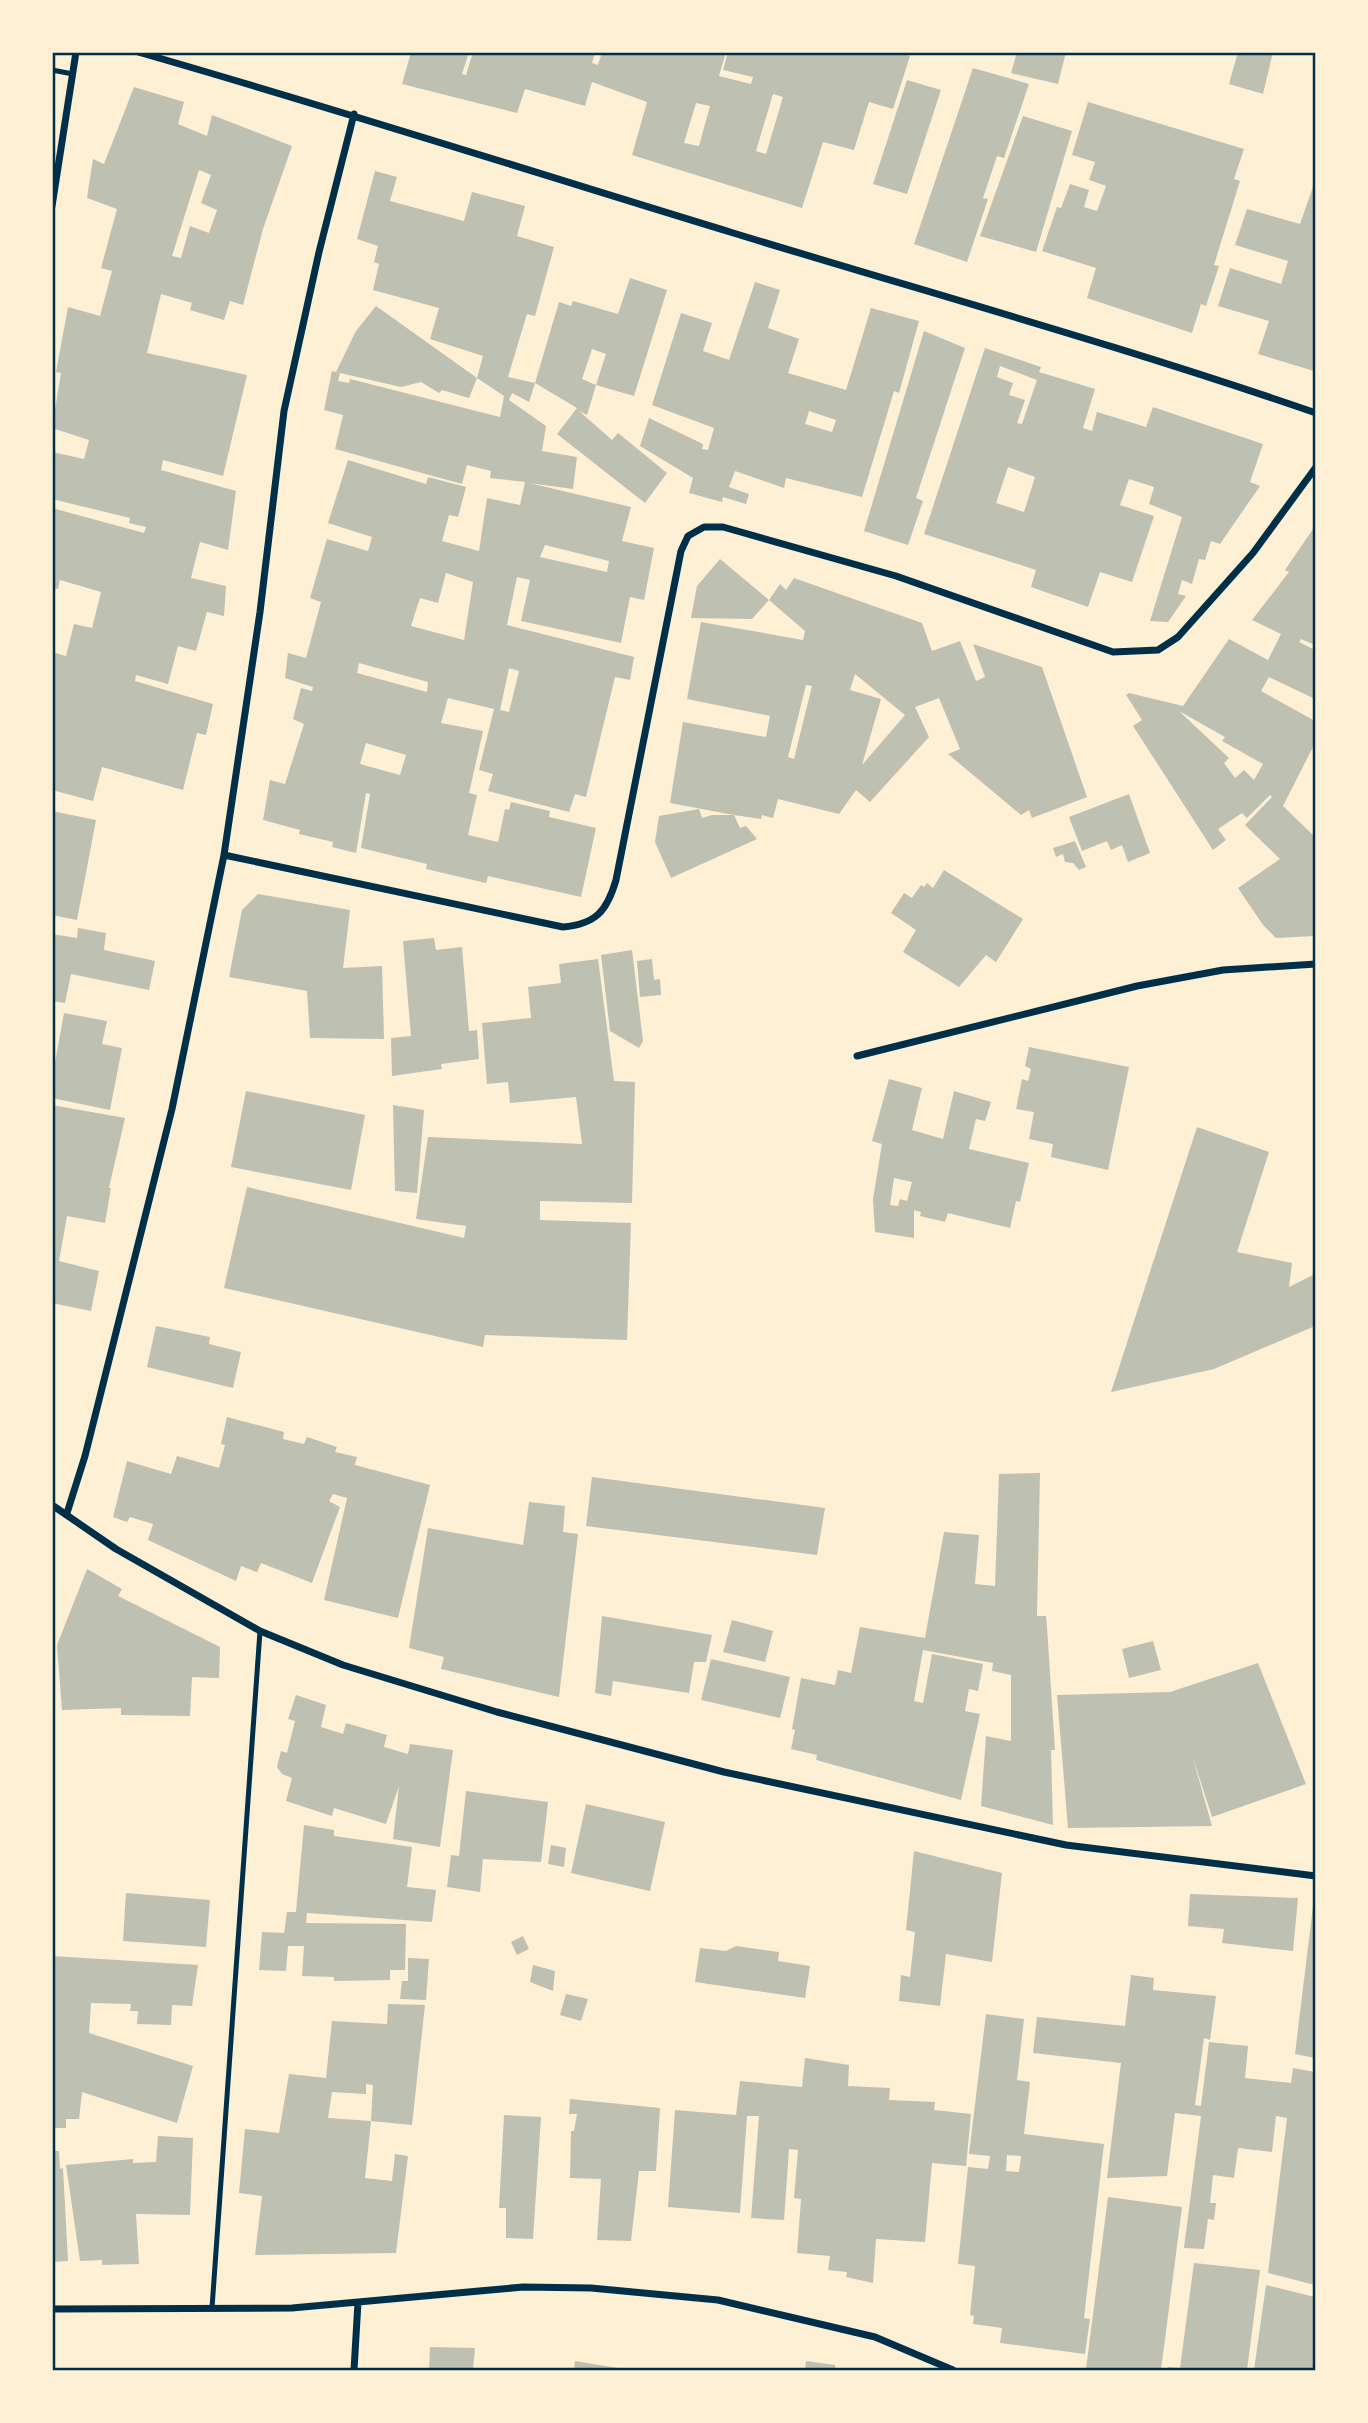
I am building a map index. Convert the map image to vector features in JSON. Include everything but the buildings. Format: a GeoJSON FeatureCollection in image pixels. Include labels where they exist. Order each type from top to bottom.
{"type":"FeatureCollection","features":[{"type":"Feature","properties":{"kind":"street"},"geometry":{"type":"LineString","coordinates":[[52,206],[76,52]]}},
{"type":"Feature","properties":{"kind":"street"},"geometry":{"type":"LineString","coordinates":[[138,52],[354,114],[730,232],[1194,371],[1315,413]]}},
{"type":"Feature","properties":{"kind":"street"},"geometry":{"type":"LineString","coordinates":[[67,1514],[89,1442],[172,1110],[224,855],[260,612],[284,411],[318,251],[354,114]]}},
{"type":"Feature","properties":{"kind":"street"},"geometry":{"type":"LineString","coordinates":[[224,855],[563,927],[580,926],[597,917],[612,895],[654,674],[681,551],[688,536],[704,527],[752,534],[895,576],[1113,652],[1158,650],[1178,637],[1253,553],[1315,467]]}},
{"type":"Feature","properties":{"kind":"street"},"geometry":{"type":"LineString","coordinates":[[857,1056],[1137,986],[1223,970],[1315,964]]}},
{"type":"Feature","properties":{"kind":"street"},"geometry":{"type":"LineString","coordinates":[[52,1505],[116,1549],[260,1631],[343,1665],[497,1712],[724,1772],[1066,1845],[1315,1876]]}},
{"type":"Feature","properties":{"kind":"street"},"geometry":{"type":"LineString","coordinates":[[52,2309],[292,2308],[523,2287],[591,2288],[718,2300],[875,2337],[953,2371]]}},
{"type":"Feature","properties":{"kind":"street"},"geometry":{"type":"LineString","coordinates":[[354,2371],[358,2302]]}},
{"type":"Feature","properties":{"kind":"lane"},"geometry":{"type":"LineString","coordinates":[[52,70],[73,74]]}},
{"type":"Feature","properties":{"kind":"lane"},"geometry":{"type":"LineString","coordinates":[[212,2308],[260,1631]]}}]}
